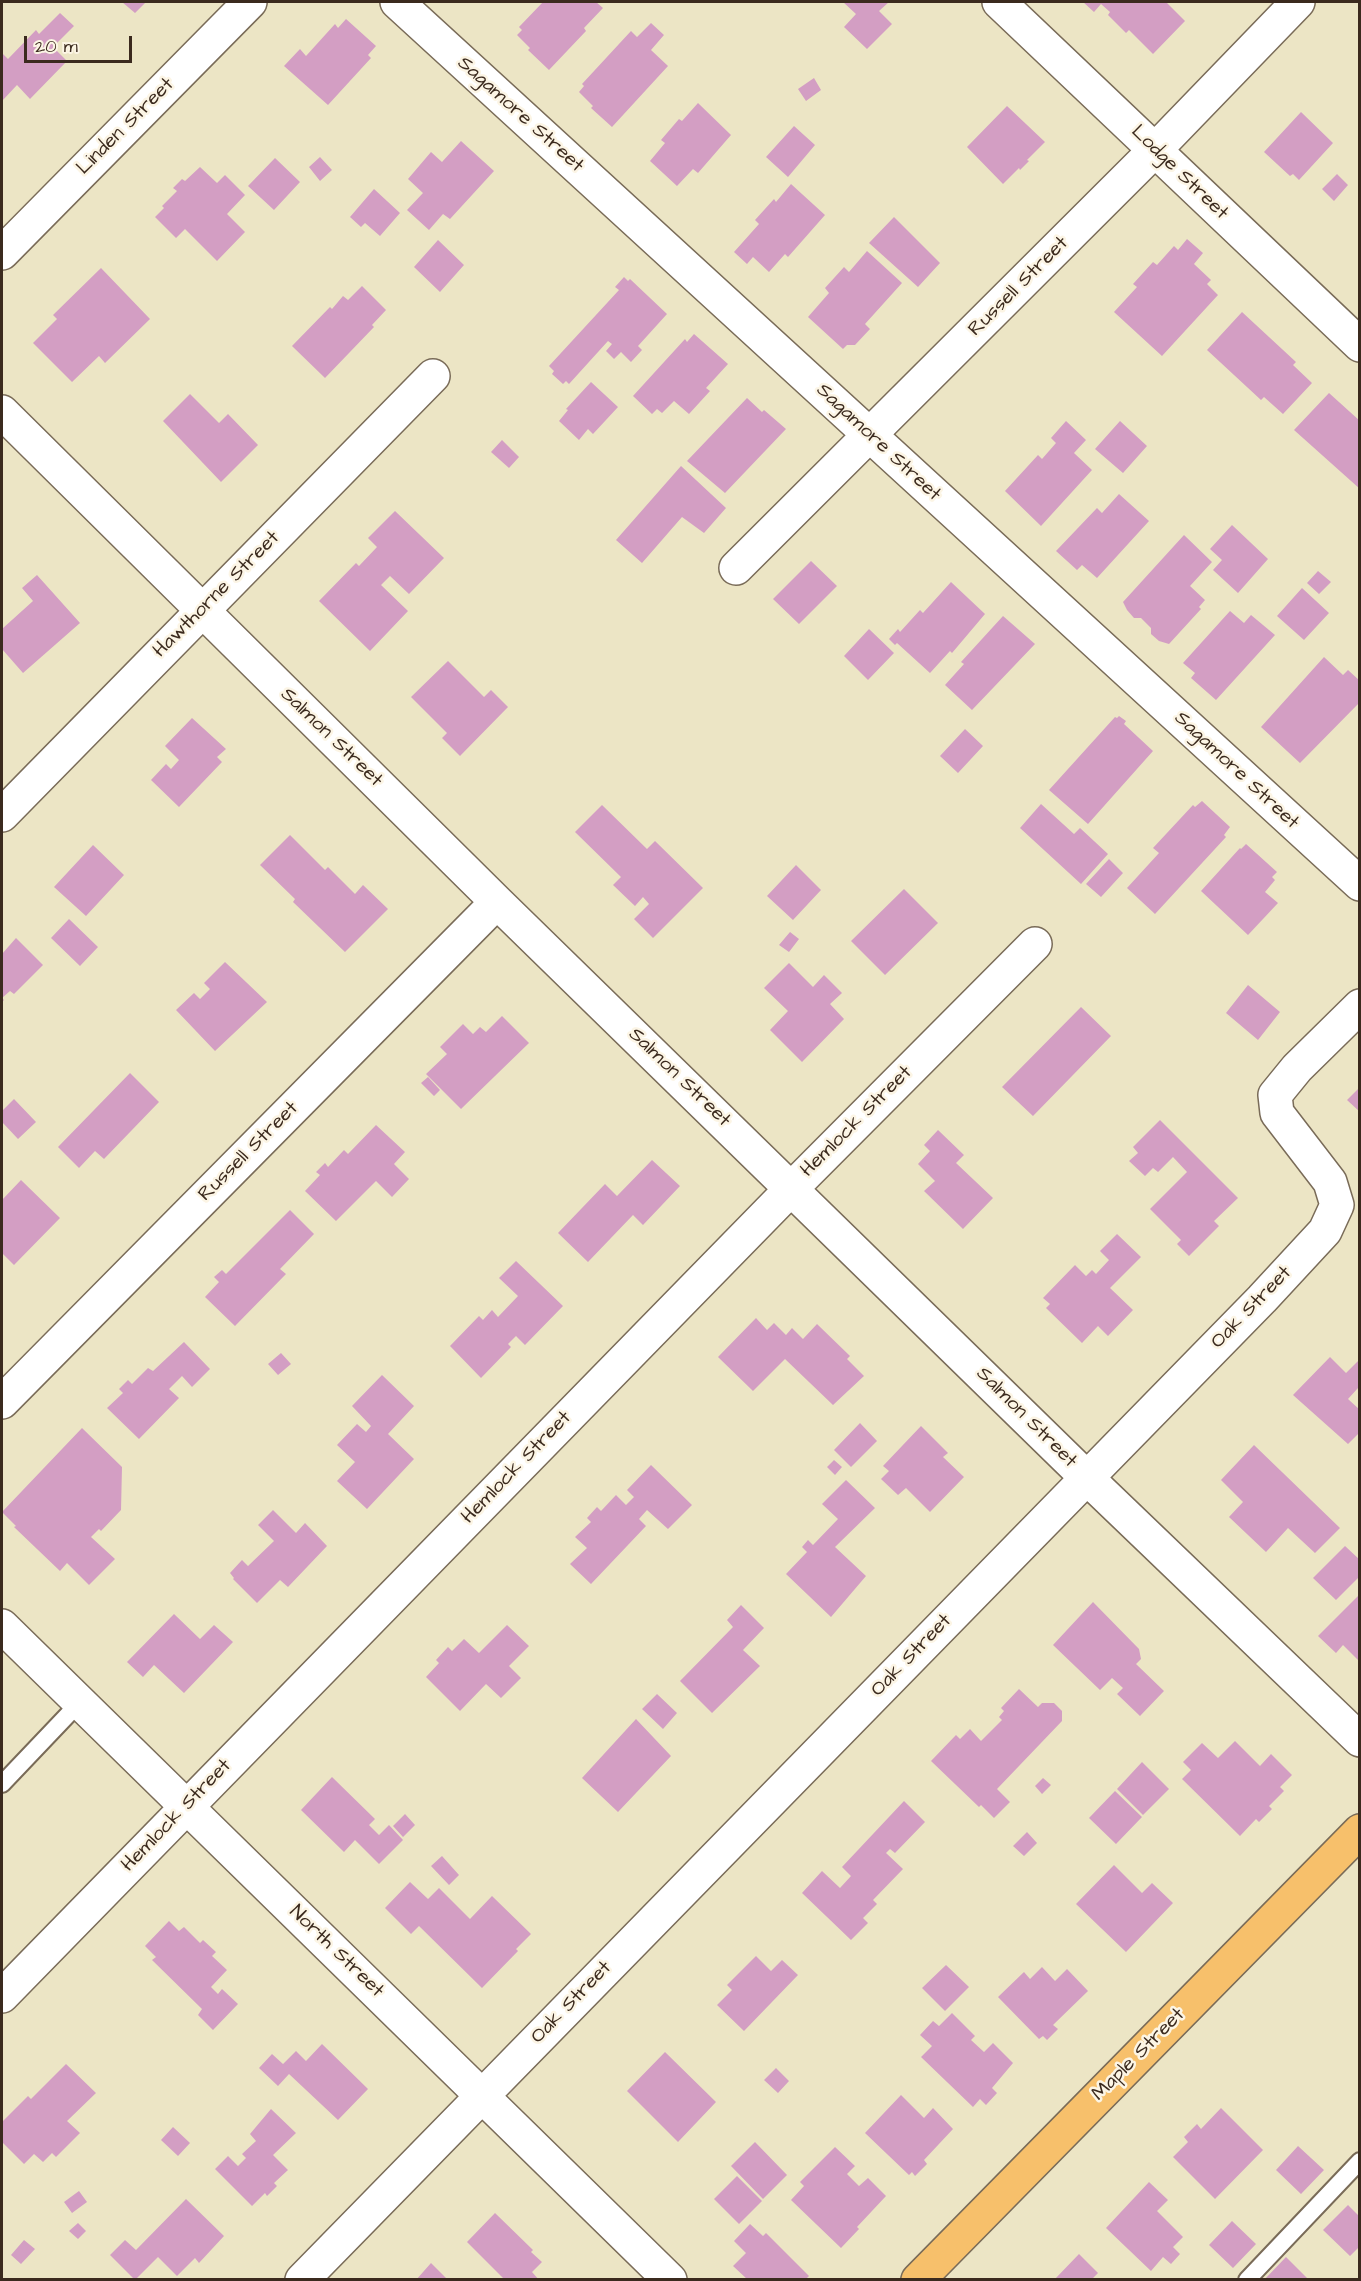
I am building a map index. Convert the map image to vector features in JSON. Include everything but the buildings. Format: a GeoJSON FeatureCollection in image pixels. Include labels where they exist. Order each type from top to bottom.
{"type":"FeatureCollection","features":[{"type":"Feature","properties":{"kind":"main road","name":"Maple Street"},"geometry":{"type":"LineString","coordinates":[[918,2280],[1359,1831]]}},
{"type":"Feature","properties":{"kind":"street","name":"Linden Street"},"geometry":{"type":"LineString","coordinates":[[2,253],[250,2]]}},
{"type":"Feature","properties":{"kind":"street","name":"Sagamore Street"},"geometry":{"type":"LineString","coordinates":[[397,2],[1359,884]]}},
{"type":"Feature","properties":{"kind":"street","name":"Lodge Street"},"geometry":{"type":"LineString","coordinates":[[999,2],[1359,345]]}},
{"type":"Feature","properties":{"kind":"street","name":"Russell Street"},"geometry":{"type":"LineString","coordinates":[[736,568],[1155,150],[1298,2]]}},
{"type":"Feature","properties":{"kind":"street","name":"Hawthorne Street"},"geometry":{"type":"LineString","coordinates":[[2,815],[433,376]]}},
{"type":"Feature","properties":{"kind":"street","name":"Salmon Street"},"geometry":{"type":"LineString","coordinates":[[2,412],[497,902],[1359,1740]]}},
{"type":"Feature","properties":{"kind":"street","name":"Russell Street"},"geometry":{"type":"LineString","coordinates":[[2,1402],[497,902]]}},
{"type":"Feature","properties":{"kind":"street","name":"Hemlock Street"},"geometry":{"type":"LineString","coordinates":[[2,1996],[792,1188],[1035,944]]}},
{"type":"Feature","properties":{"kind":"street","name":"Oak Street"},"geometry":{"type":"LineString","coordinates":[[302,2280],[1262,1299],[1325,1231],[1337,1205],[1330,1182],[1307,1149],[1277,1113],[1275,1095],[1297,1068],[1359,1006]]}},
{"type":"Feature","properties":{"kind":"street","name":"North Street"},"geometry":{"type":"LineString","coordinates":[[2,1626],[670,2280]]}},
{"type":"Feature","properties":{"kind":"lane"},"geometry":{"type":"LineString","coordinates":[[2,1784],[80,1702]]}},
{"type":"Feature","properties":{"kind":"lane"},"geometry":{"type":"LineString","coordinates":[[1247,2280],[1359,2161]]}}]}
